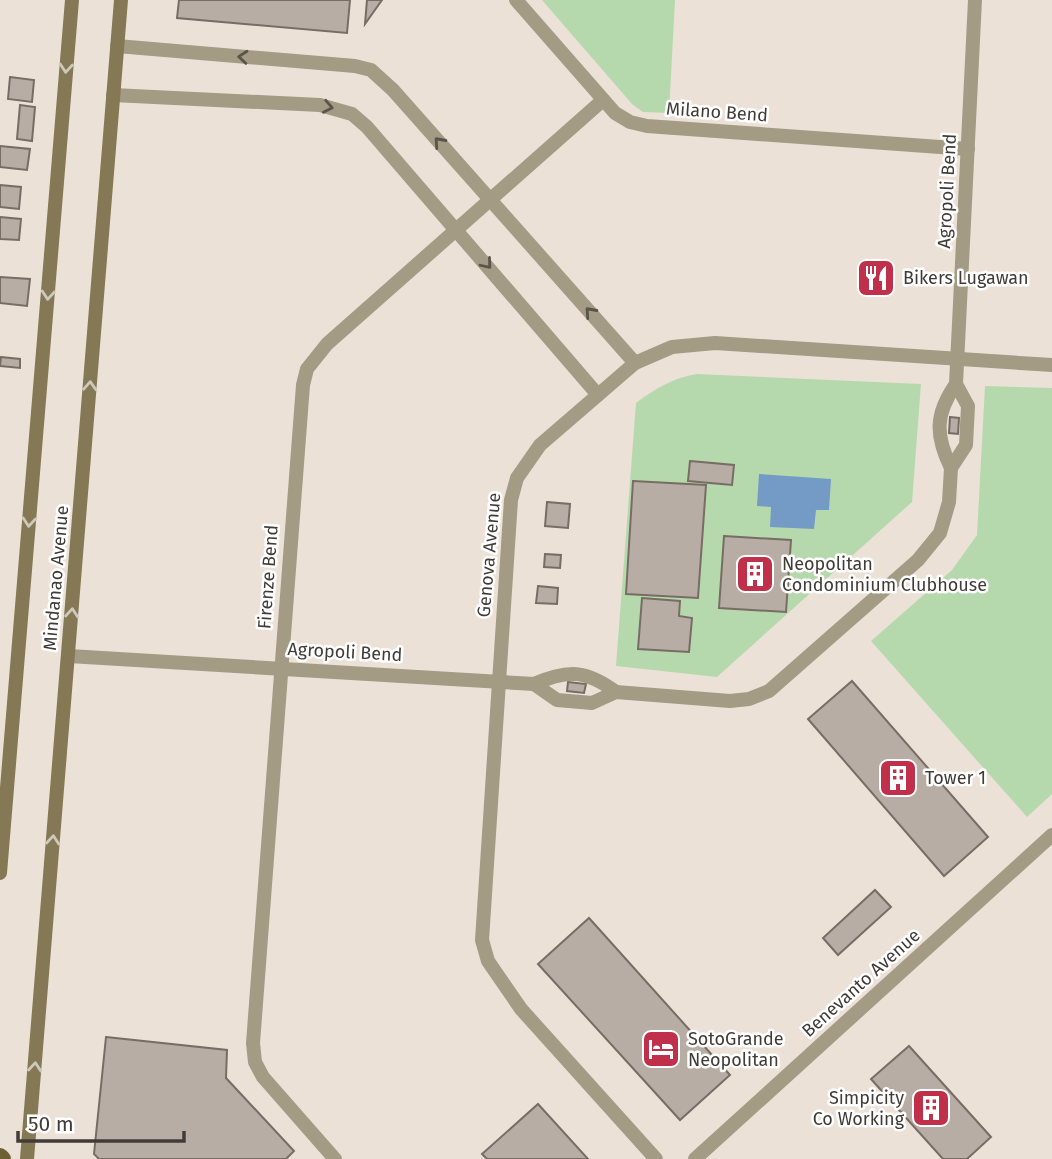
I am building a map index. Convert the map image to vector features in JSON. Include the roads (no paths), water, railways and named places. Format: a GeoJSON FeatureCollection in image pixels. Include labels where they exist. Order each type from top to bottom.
{"type":"FeatureCollection","features":[{"type":"Feature","properties":{"kind":"main road","name":"Mindanao Avenue"},"geometry":{"type":"LineString","coordinates":[[0,873],[72,0]]}},
{"type":"Feature","properties":{"kind":"main road","name":"Mindanao Avenue"},"geometry":{"type":"LineString","coordinates":[[27,1159],[121,0]]}},
{"type":"Feature","properties":{"kind":"street","name":"Milano Bend"},"geometry":{"type":"LineString","coordinates":[[516,0],[603,100],[630,122],[647,126],[968,149]]}},
{"type":"Feature","properties":{"kind":"street","name":"Agropoli Bend"},"geometry":{"type":"LineString","coordinates":[[69,656],[498,680],[534,684],[557,700],[592,703],[616,692],[730,701],[749,699],[769,691],[930,546],[945,517],[951,468],[966,446],[968,406],[957,384],[975,0]]}},
{"type":"Feature","properties":{"kind":"street"},"geometry":{"type":"LineString","coordinates":[[117,46],[355,65],[371,70],[393,90],[635,363]]}},
{"type":"Feature","properties":{"kind":"street"},"geometry":{"type":"LineString","coordinates":[[113,95],[336,107],[352,114],[367,127],[457,229],[598,395]]}},
{"type":"Feature","properties":{"kind":"street","name":"Firenze Bend"},"geometry":{"type":"LineString","coordinates":[[335,1159],[263,1077],[255,1062],[253,1043],[300,401],[307,369],[327,344],[603,100]]}},
{"type":"Feature","properties":{"kind":"street","name":"Genova Avenue"},"geometry":{"type":"LineString","coordinates":[[656,1159],[521,1009],[488,961],[482,940],[511,500],[517,478],[540,445],[635,363],[672,346],[715,343],[958,361],[1052,365]]}},
{"type":"Feature","properties":{"kind":"street","name":"Agropoli Bend"},"geometry":{"type":"LineString","coordinates":[[951,468],[939,444],[940,424],[942,404],[957,384]]}},
{"type":"Feature","properties":{"kind":"street","name":"Agropoli Bend"},"geometry":{"type":"LineString","coordinates":[[534,684],[560,673],[594,676],[616,692]]}},
{"type":"Feature","properties":{"kind":"street","name":"Benevanto Avenue"},"geometry":{"type":"LineString","coordinates":[[695,1159],[1052,835]]}},
{"type":"Feature","properties":{"kind":"water"},"geometry":{"type":"Polygon","coordinates":[[[759,474],[831,479],[829,510],[816,510],[814,529],[770,527],[771,507],[757,506],[759,474]]]}},
{"type":"Feature","properties":{"kind":"place","name":"Bikers Lugawan"},"geometry":{"type":"Point","coordinates":[876,278]}},
{"type":"Feature","properties":{"kind":"place","name":"Neopolitan Condominium Clubhouse"},"geometry":{"type":"Point","coordinates":[755,574]}},
{"type":"Feature","properties":{"kind":"place","name":"Tower 1"},"geometry":{"type":"Point","coordinates":[898,778]}},
{"type":"Feature","properties":{"kind":"place","name":"SotoGrande Neopolitan"},"geometry":{"type":"Point","coordinates":[661,1049]}},
{"type":"Feature","properties":{"kind":"place","name":"Simpicity Co Working"},"geometry":{"type":"Point","coordinates":[931,1108]}}]}
